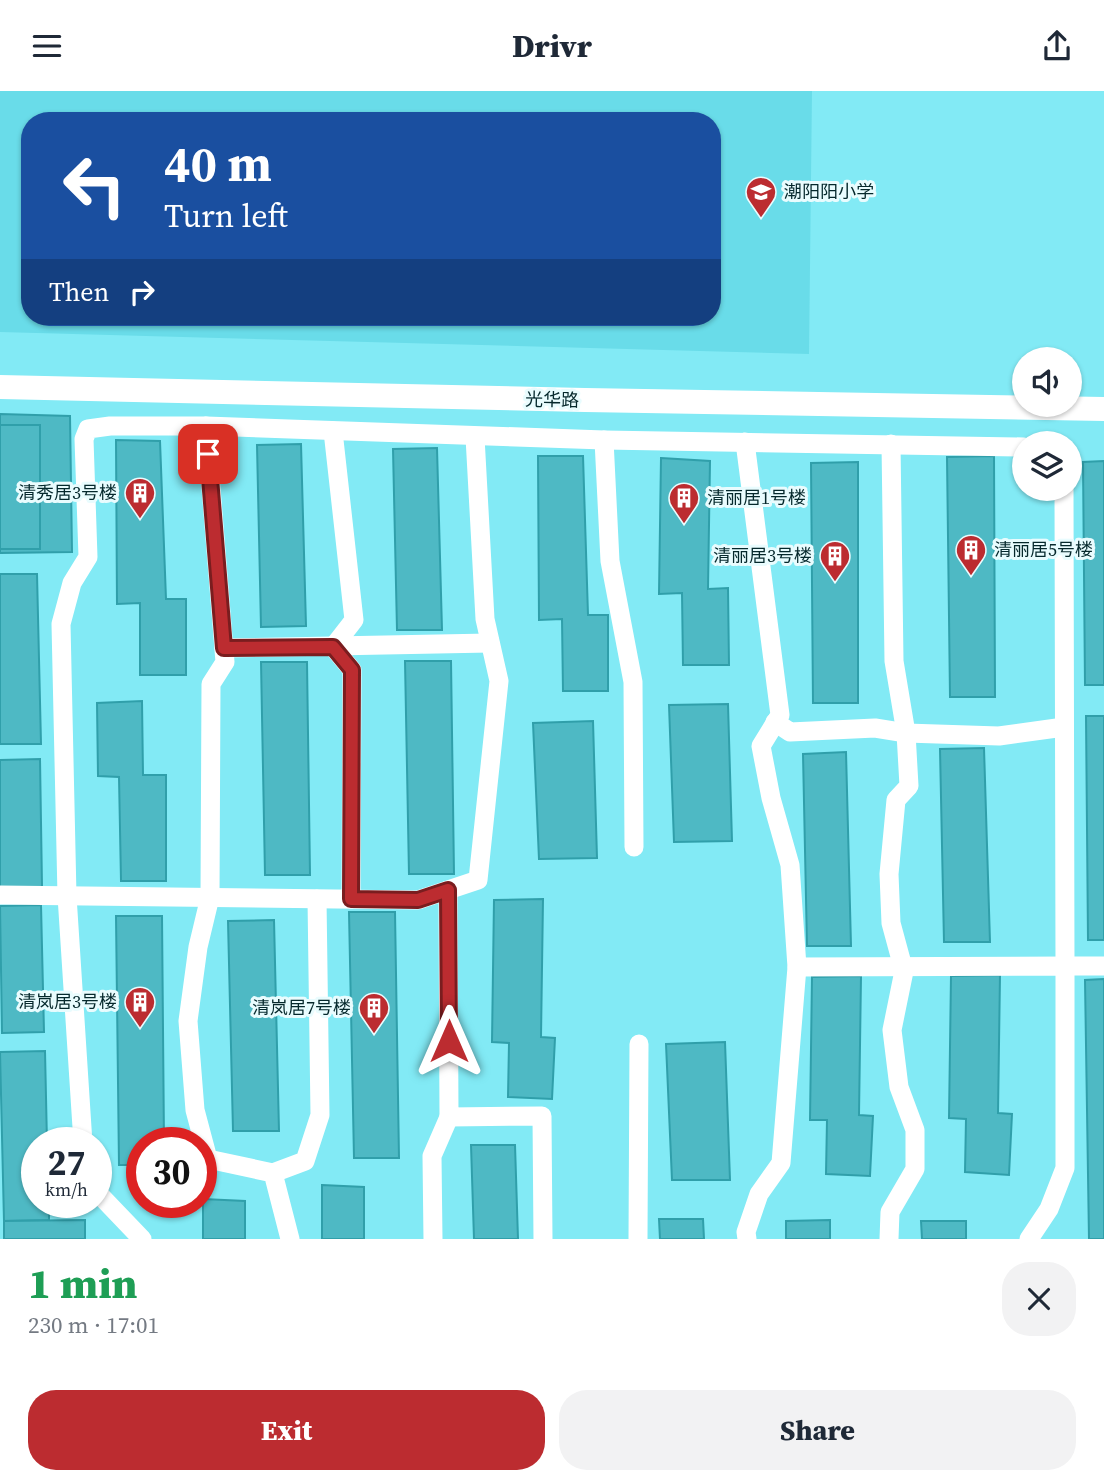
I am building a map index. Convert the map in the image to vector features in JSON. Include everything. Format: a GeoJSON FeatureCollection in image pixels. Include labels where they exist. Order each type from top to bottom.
{"type":"FeatureCollection","features":[{"type":"Feature","properties":{"kind":"street","name":"光华路"},"geometry":{"type":"LineString","coordinates":[[0,387],[1104,409]]}},
{"type":"Feature","properties":{"kind":"street"},"geometry":{"type":"LineString","coordinates":[[82,1127],[68,896],[61,624],[72,583],[89,557],[84,439],[88,429],[110,426],[206,426],[475,437],[1012,447]]}},
{"type":"Feature","properties":{"kind":"street"},"geometry":{"type":"LineString","coordinates":[[206,426],[225,661],[211,684],[210,897],[198,947],[188,1021],[195,1111],[208,1159],[273,1173],[304,1161],[320,1115],[317,899]]}},
{"type":"Feature","properties":{"kind":"street"},"geometry":{"type":"LineString","coordinates":[[333,431],[354,620],[333,647]]}},
{"type":"Feature","properties":{"kind":"street"},"geometry":{"type":"LineString","coordinates":[[0,895],[418,900],[478,880],[499,681],[485,619],[475,437]]}},
{"type":"Feature","properties":{"kind":"street"},"geometry":{"type":"LineString","coordinates":[[604,440],[610,561],[633,681],[634,847]]}},
{"type":"Feature","properties":{"kind":"street"},"geometry":{"type":"LineString","coordinates":[[745,442],[780,715],[761,746],[771,798],[790,865],[797,967],[781,1163],[759,1193],[746,1232],[747,1239]]}},
{"type":"Feature","properties":{"kind":"street"},"geometry":{"type":"LineString","coordinates":[[889,1239],[890,1212],[915,1169],[915,1130],[899,1087],[892,1030],[904,971],[891,923],[889,874],[896,800],[909,786],[906,733],[894,660],[891,444]]}},
{"type":"Feature","properties":{"kind":"street"},"geometry":{"type":"LineString","coordinates":[[1029,1239],[1049,1209],[1065,1168],[1065,501]]}},
{"type":"Feature","properties":{"kind":"street"},"geometry":{"type":"LineString","coordinates":[[224,648],[490,643]]}},
{"type":"Feature","properties":{"kind":"street"},"geometry":{"type":"LineString","coordinates":[[333,647],[352,670],[351,899]]}},
{"type":"Feature","properties":{"kind":"street"},"geometry":{"type":"LineString","coordinates":[[775,722],[790,732],[875,728],[906,733],[999,736],[1064,727]]}},
{"type":"Feature","properties":{"kind":"street"},"geometry":{"type":"LineString","coordinates":[[433,1239],[432,1156],[449,1117],[448,890]]}},
{"type":"Feature","properties":{"kind":"street"},"geometry":{"type":"LineString","coordinates":[[797,967],[1104,966]]}},
{"type":"Feature","properties":{"kind":"street"},"geometry":{"type":"LineString","coordinates":[[638,1239],[639,1044]]}},
{"type":"Feature","properties":{"kind":"street"},"geometry":{"type":"LineString","coordinates":[[449,1117],[542,1116],[543,1239]]}},
{"type":"Feature","properties":{"kind":"street"},"geometry":{"type":"LineString","coordinates":[[273,1173],[290,1239]]}},
{"type":"Feature","properties":{"kind":"street"},"geometry":{"type":"LineString","coordinates":[[112,1208],[142,1239]]}},
{"type":"Feature","properties":{"kind":"shaded area","name":"潮阳阳小学"},"geometry":{"type":"Polygon","coordinates":[[[0,91],[812,91],[809,354],[0,332],[0,91]]]}},
{"type":"Feature","properties":{"kind":"building"},"geometry":{"type":"Polygon","coordinates":[[[0,414],[70,416],[72,552],[0,553],[0,414]]]}},
{"type":"Feature","properties":{"kind":"building"},"geometry":{"type":"Polygon","coordinates":[[[0,425],[40,425],[40,549],[0,549],[0,425]]]}},
{"type":"Feature","properties":{"kind":"building","name":"清秀居3号楼"},"geometry":{"type":"Polygon","coordinates":[[[116,440],[160,441],[166,599],[186,599],[186,675],[140,675],[140,603],[117,604],[116,440]]]}},
{"type":"Feature","properties":{"kind":"building"},"geometry":{"type":"Polygon","coordinates":[[[301,444],[306,626],[261,627],[257,445],[301,444]]]}},
{"type":"Feature","properties":{"kind":"building"},"geometry":{"type":"Polygon","coordinates":[[[437,448],[442,630],[397,630],[393,449],[437,448]]]}},
{"type":"Feature","properties":{"kind":"building"},"geometry":{"type":"Polygon","coordinates":[[[538,456],[583,456],[588,615],[608,615],[608,691],[563,691],[562,619],[539,620],[538,456]]]}},
{"type":"Feature","properties":{"kind":"building","name":"清丽居5号楼"},"geometry":{"type":"Polygon","coordinates":[[[994,456],[995,697],[950,697],[947,457],[994,456]]]}},
{"type":"Feature","properties":{"kind":"building","name":"清丽居1号楼"},"geometry":{"type":"Polygon","coordinates":[[[661,458],[710,461],[708,589],[728,588],[729,665],[683,665],[682,593],[659,594],[661,458]]]}},
{"type":"Feature","properties":{"kind":"building"},"geometry":{"type":"Polygon","coordinates":[[[1104,461],[1104,685],[1085,685],[1083,462],[1104,461]]]}},
{"type":"Feature","properties":{"kind":"building","name":"清丽居3号楼"},"geometry":{"type":"Polygon","coordinates":[[[858,462],[858,703],[813,703],[811,463],[858,462]]]}},
{"type":"Feature","properties":{"kind":"building"},"geometry":{"type":"Polygon","coordinates":[[[0,574],[37,574],[41,744],[0,744],[0,574]]]}},
{"type":"Feature","properties":{"kind":"building"},"geometry":{"type":"Polygon","coordinates":[[[405,661],[451,661],[454,874],[409,874],[405,661]]]}},
{"type":"Feature","properties":{"kind":"building"},"geometry":{"type":"Polygon","coordinates":[[[261,662],[307,662],[310,875],[265,875],[261,662]]]}},
{"type":"Feature","properties":{"kind":"building"},"geometry":{"type":"Polygon","coordinates":[[[142,701],[143,775],[166,775],[166,881],[121,881],[119,777],[98,776],[97,703],[142,701]]]}},
{"type":"Feature","properties":{"kind":"building"},"geometry":{"type":"Polygon","coordinates":[[[728,704],[732,841],[674,842],[669,705],[728,704]]]}},
{"type":"Feature","properties":{"kind":"building"},"geometry":{"type":"Polygon","coordinates":[[[1086,716],[1104,716],[1104,940],[1088,940],[1086,716]]]}},
{"type":"Feature","properties":{"kind":"building"},"geometry":{"type":"Polygon","coordinates":[[[593,721],[597,858],[539,859],[533,723],[593,721]]]}},
{"type":"Feature","properties":{"kind":"building"},"geometry":{"type":"Polygon","coordinates":[[[984,748],[990,942],[944,942],[940,749],[984,748]]]}},
{"type":"Feature","properties":{"kind":"building"},"geometry":{"type":"Polygon","coordinates":[[[846,752],[851,946],[807,946],[803,754],[846,752]]]}},
{"type":"Feature","properties":{"kind":"building"},"geometry":{"type":"Polygon","coordinates":[[[40,759],[42,887],[0,887],[0,760],[40,759]]]}},
{"type":"Feature","properties":{"kind":"building"},"geometry":{"type":"Polygon","coordinates":[[[543,899],[541,1037],[555,1038],[552,1099],[508,1097],[509,1043],[492,1042],[494,900],[543,899]]]}},
{"type":"Feature","properties":{"kind":"building"},"geometry":{"type":"Polygon","coordinates":[[[41,905],[44,1032],[2,1033],[0,906],[41,905]]]}},
{"type":"Feature","properties":{"kind":"building","name":"清岚居7号楼"},"geometry":{"type":"Polygon","coordinates":[[[349,912],[395,912],[399,1158],[354,1158],[349,912]]]}},
{"type":"Feature","properties":{"kind":"building","name":"清岚居3号楼"},"geometry":{"type":"Polygon","coordinates":[[[116,916],[162,916],[164,1127],[126,1127],[126,1165],[119,1165],[116,916]]]}},
{"type":"Feature","properties":{"kind":"building"},"geometry":{"type":"Polygon","coordinates":[[[274,920],[279,1131],[233,1131],[228,921],[274,920]]]}},
{"type":"Feature","properties":{"kind":"building"},"geometry":{"type":"Polygon","coordinates":[[[1000,975],[998,1113],[1012,1114],[1009,1175],[965,1172],[966,1119],[949,1118],[951,976],[1000,975]]]}},
{"type":"Feature","properties":{"kind":"building"},"geometry":{"type":"Polygon","coordinates":[[[861,976],[859,1115],[873,1116],[870,1176],[826,1174],[827,1120],[810,1120],[812,977],[861,976]]]}},
{"type":"Feature","properties":{"kind":"building"},"geometry":{"type":"Polygon","coordinates":[[[1104,979],[1104,1239],[1089,1239],[1085,980],[1104,979]]]}},
{"type":"Feature","properties":{"kind":"building"},"geometry":{"type":"Polygon","coordinates":[[[725,1042],[730,1180],[672,1180],[666,1044],[725,1042]]]}},
{"type":"Feature","properties":{"kind":"building"},"geometry":{"type":"Polygon","coordinates":[[[45,1051],[47,1127],[21,1127],[21,1218],[49,1220],[4,1221],[0,1052],[45,1051]]]}},
{"type":"Feature","properties":{"kind":"building"},"geometry":{"type":"Polygon","coordinates":[[[471,1145],[515,1145],[518,1239],[474,1239],[471,1145]]]}},
{"type":"Feature","properties":{"kind":"building"},"geometry":{"type":"Polygon","coordinates":[[[322,1185],[364,1187],[364,1239],[322,1239],[322,1185]]]}},
{"type":"Feature","properties":{"kind":"building"},"geometry":{"type":"Polygon","coordinates":[[[217,1200],[245,1201],[245,1239],[203,1239],[203,1218],[217,1218],[217,1200]]]}},
{"type":"Feature","properties":{"kind":"building"},"geometry":{"type":"Polygon","coordinates":[[[659,1219],[703,1219],[704,1239],[660,1239],[659,1219]]]}},
{"type":"Feature","properties":{"kind":"building"},"geometry":{"type":"Polygon","coordinates":[[[85,1220],[85,1239],[4,1239],[4,1221],[85,1220]]]}},
{"type":"Feature","properties":{"kind":"building"},"geometry":{"type":"Polygon","coordinates":[[[830,1220],[830,1239],[786,1239],[786,1221],[830,1220]]]}},
{"type":"Feature","properties":{"kind":"building"},"geometry":{"type":"Polygon","coordinates":[[[921,1221],[966,1221],[966,1239],[922,1239],[921,1221]]]}},
{"type":"Feature","properties":{"kind":"place","name":"潮阳阳小学"},"geometry":{"type":"Point","coordinates":[761,219]}},
{"type":"Feature","properties":{"kind":"place","name":"清秀居3号楼"},"geometry":{"type":"Point","coordinates":[140,520]}},
{"type":"Feature","properties":{"kind":"place","name":"清丽居1号楼"},"geometry":{"type":"Point","coordinates":[684,525]}},
{"type":"Feature","properties":{"kind":"place","name":"清丽居5号楼"},"geometry":{"type":"Point","coordinates":[971,577]}},
{"type":"Feature","properties":{"kind":"place","name":"清丽居3号楼"},"geometry":{"type":"Point","coordinates":[835,583]}},
{"type":"Feature","properties":{"kind":"place","name":"清岚居3号楼"},"geometry":{"type":"Point","coordinates":[140,1029]}},
{"type":"Feature","properties":{"kind":"place","name":"清岚居7号楼"},"geometry":{"type":"Point","coordinates":[374,1035]}},
{"type":"Feature","properties":{"kind":"route"},"geometry":{"type":"LineString","coordinates":[[208,454],[224,648],[333,647],[352,670],[351,899],[418,900],[448,890],[449,1041]]}}]}
